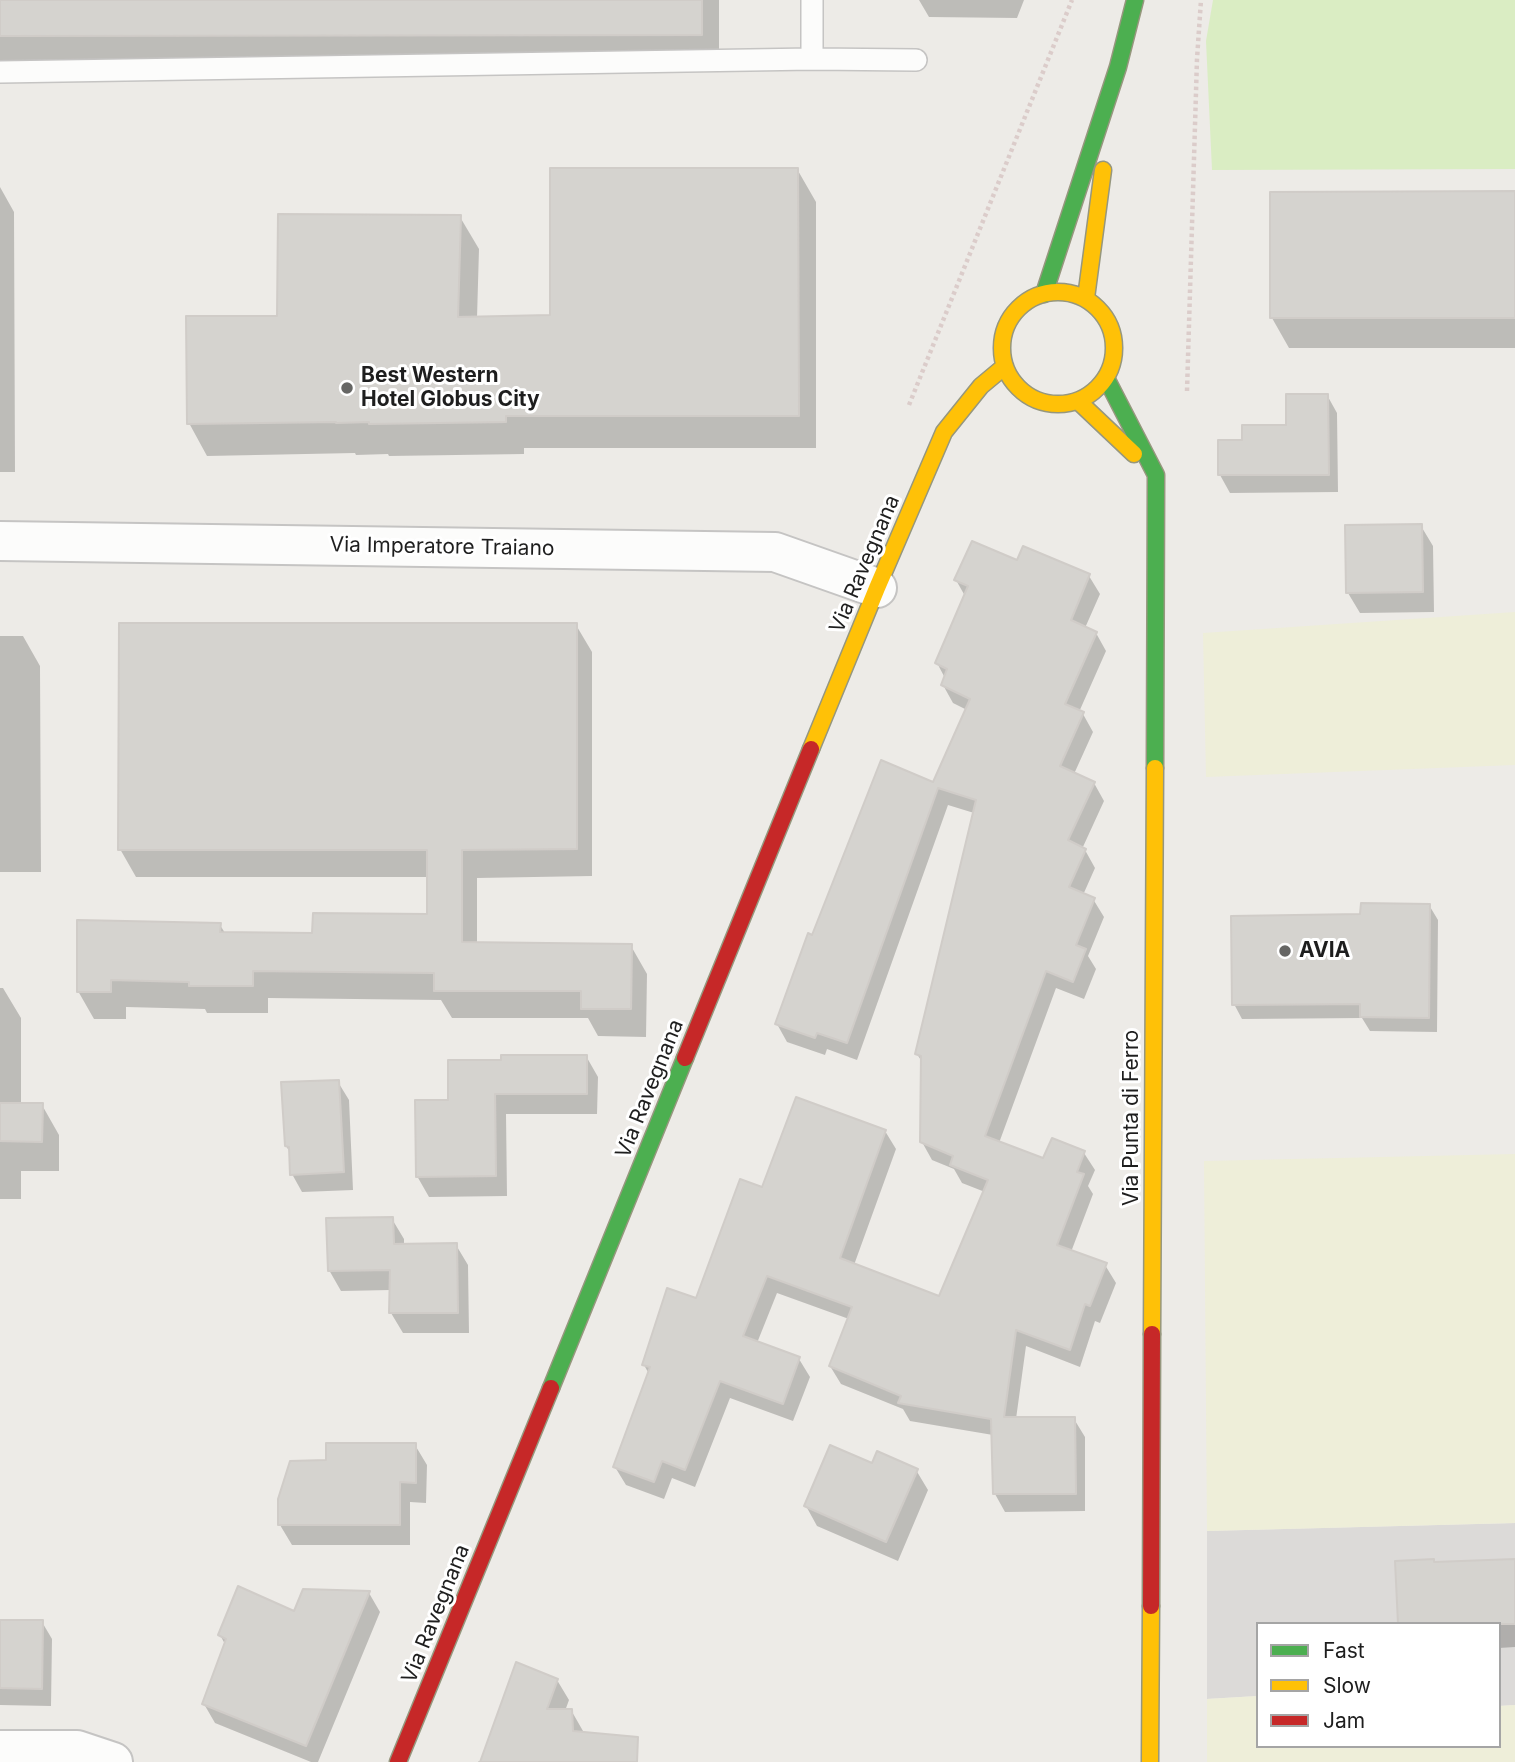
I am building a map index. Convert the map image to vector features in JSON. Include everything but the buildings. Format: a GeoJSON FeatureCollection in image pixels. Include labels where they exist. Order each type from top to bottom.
{"type":"FeatureCollection","features":[{"type":"Feature","properties":{"kind":"main road"},"geometry":{"type":"LineString","coordinates":[[1044,294],[1118,67],[1135,0]]}},
{"type":"Feature","properties":{"kind":"main road"},"geometry":{"type":"LineString","coordinates":[[1086,298],[1118,67]]}},
{"type":"Feature","properties":{"kind":"main road"},"geometry":{"type":"LineString","coordinates":[[1073,293],[1086,298],[1100,310],[1110,325],[1115,343],[1113,361],[1106,378],[1094,392],[1078,401],[1062,404],[1047,403],[1014,391],[1002,348],[1005,330],[1014,314],[1027,301],[1044,294],[1073,293]]}},
{"type":"Feature","properties":{"kind":"main road","name":"Via Ravegnana"},"geometry":{"type":"LineString","coordinates":[[398,1762],[877,588],[944,432],[981,386],[1005,366]]}},
{"type":"Feature","properties":{"kind":"main road","name":"Via Punta di Ferro"},"geometry":{"type":"LineString","coordinates":[[1106,378],[1156,475],[1150,1762]]}},
{"type":"Feature","properties":{"kind":"main road"},"geometry":{"type":"LineString","coordinates":[[1078,401],[1156,475]]}},
{"type":"Feature","properties":{"kind":"main road"},"geometry":{"type":"LineString","coordinates":[[944,432],[976,414]]}},
{"type":"Feature","properties":{"kind":"street","name":"Via Imperatore Traiano"},"geometry":{"type":"LineString","coordinates":[[0,541],[775,552],[877,588]]}},
{"type":"Feature","properties":{"kind":"street"},"geometry":{"type":"LineString","coordinates":[[0,1750],[77,1750],[113,1762]]}},
{"type":"Feature","properties":{"kind":"lane"},"geometry":{"type":"LineString","coordinates":[[812,0],[812,60]]}},
{"type":"Feature","properties":{"kind":"lane"},"geometry":{"type":"LineString","coordinates":[[0,72],[916,60]]}},
{"type":"Feature","properties":{"kind":"path"},"geometry":{"type":"LineString","coordinates":[[1187,391],[1196,59],[1201,0]]}},
{"type":"Feature","properties":{"kind":"shaded area"},"geometry":{"type":"Polygon","coordinates":[[[1515,1523],[1515,1705],[1501,1706],[1501,1622],[1256,1622],[1256,1696],[1207,1699],[1207,1531],[1515,1523]]]}},
{"type":"Feature","properties":{"kind":"green space"},"geometry":{"type":"Polygon","coordinates":[[[1213,0],[1515,0],[1515,169],[1212,170],[1206,41],[1213,0]]]}},
{"type":"Feature","properties":{"kind":"green space"},"geometry":{"type":"Polygon","coordinates":[[[1515,612],[1515,765],[1206,777],[1203,633],[1515,612]]]}},
{"type":"Feature","properties":{"kind":"green space"},"geometry":{"type":"Polygon","coordinates":[[[1515,1154],[1515,1523],[1207,1531],[1204,1161],[1515,1154]]]}},
{"type":"Feature","properties":{"kind":"green space"},"geometry":{"type":"Polygon","coordinates":[[[1256,1696],[1256,1748],[1501,1748],[1501,1706],[1515,1705],[1515,1762],[1207,1762],[1207,1699],[1256,1696]]]}},
{"type":"Feature","properties":{"kind":"traffic: fast"},"geometry":{"type":"LineString","coordinates":[[1044,294],[1118,67],[1135,0]]}},
{"type":"Feature","properties":{"kind":"traffic: fast"},"geometry":{"type":"LineString","coordinates":[[1106,378],[1156,475],[1155,768]]}},
{"type":"Feature","properties":{"kind":"traffic: fast"},"geometry":{"type":"LineString","coordinates":[[551,1388],[685,1058]]}},
{"type":"Feature","properties":{"kind":"traffic: slow"},"geometry":{"type":"LineString","coordinates":[[1086,298],[1103,170]]}},
{"type":"Feature","properties":{"kind":"traffic: slow"},"geometry":{"type":"LineString","coordinates":[[1058,292],[1079,296],[1097,309],[1110,327],[1114,348],[1110,369],[1097,387],[1079,400],[1058,404],[1037,400],[1019,387],[1006,369],[1002,348],[1006,327],[1019,309],[1037,296],[1058,292]]}},
{"type":"Feature","properties":{"kind":"traffic: slow"},"geometry":{"type":"LineString","coordinates":[[811,749],[944,432],[981,386],[1005,366]]}},
{"type":"Feature","properties":{"kind":"traffic: slow"},"geometry":{"type":"LineString","coordinates":[[1078,401],[1134,454]]}},
{"type":"Feature","properties":{"kind":"traffic: slow"},"geometry":{"type":"LineString","coordinates":[[1152,1334],[1155,768]]}},
{"type":"Feature","properties":{"kind":"traffic: slow"},"geometry":{"type":"LineString","coordinates":[[1150,1762],[1151,1606]]}},
{"type":"Feature","properties":{"kind":"traffic: jam"},"geometry":{"type":"LineString","coordinates":[[685,1058],[811,749]]}},
{"type":"Feature","properties":{"kind":"traffic: jam"},"geometry":{"type":"LineString","coordinates":[[1151,1606],[1152,1334]]}},
{"type":"Feature","properties":{"kind":"traffic: jam"},"geometry":{"type":"LineString","coordinates":[[398,1762],[551,1388]]}},
{"type":"Feature","properties":{"kind":"place","name":"Best Western Hotel Globus City"},"geometry":{"type":"Point","coordinates":[347,388]}},
{"type":"Feature","properties":{"kind":"place","name":"AVIA"},"geometry":{"type":"Point","coordinates":[1285,951]}}]}
